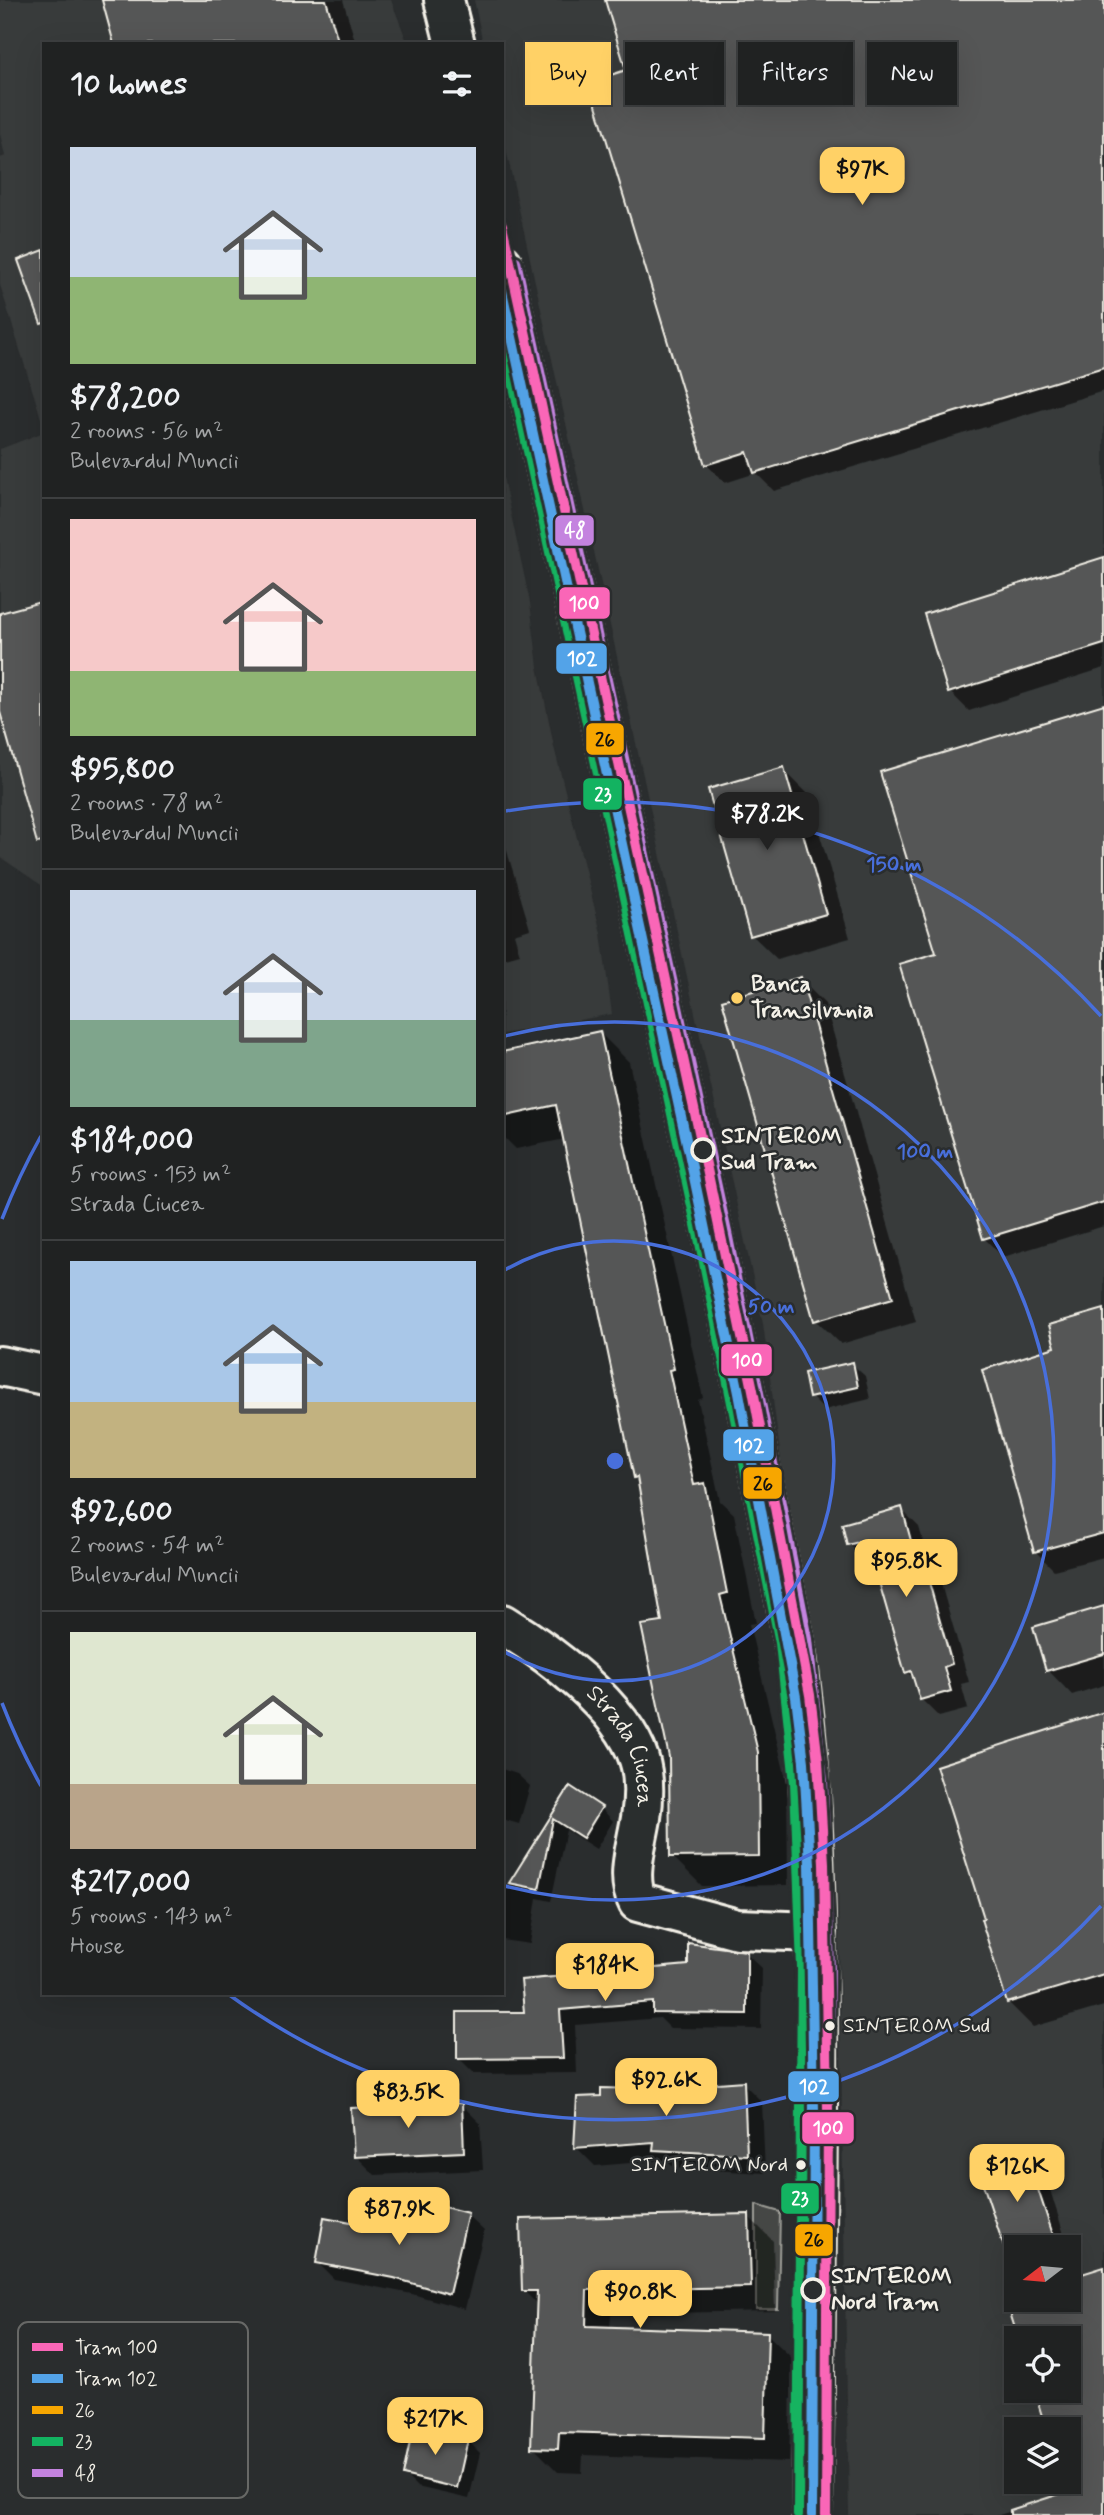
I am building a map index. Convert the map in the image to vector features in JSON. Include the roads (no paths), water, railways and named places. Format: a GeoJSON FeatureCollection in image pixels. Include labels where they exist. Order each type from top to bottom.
{"type":"FeatureCollection","features":[{"type":"Feature","properties":{"kind":"main road"},"geometry":{"type":"LineString","coordinates":[[444,0],[454,42]]}},
{"type":"Feature","properties":{"kind":"main road"},"geometry":{"type":"LineString","coordinates":[[504,273],[711,1226],[794,1641],[810,1762],[816,1931],[818,2167],[812,2515]]}},
{"type":"Feature","properties":{"kind":"main road"},"geometry":{"type":"LineString","coordinates":[[0,1366],[42,1375]]}},
{"type":"Feature","properties":{"kind":"main road","name":"Strada Ciucea"},"geometry":{"type":"LineString","coordinates":[[504,1624],[560,1665],[594,1696],[632,1742],[639,1759],[644,1793],[633,1871],[633,1892],[638,1902],[737,1929],[816,1931]]}},
{"type":"Feature","properties":{"kind":"tram line","name":"100"},"geometry":{"type":"LineString","coordinates":[[504,234],[703,1150],[753,1390],[810,1695],[818,1761],[824,1863],[828,2110],[826,2515]]}},
{"type":"Feature","properties":{"kind":"tram line","name":"102"},"geometry":{"type":"LineString","coordinates":[[504,300],[689,1153],[739,1393],[796,1697],[804,1762],[810,1864],[814,2110],[812,2515]]}},
{"type":"Feature","properties":{"kind":"place","name":"Banca Transilvania"},"geometry":{"type":"Point","coordinates":[737,998]}},
{"type":"Feature","properties":{"kind":"place","name":"SINTEROM Sud Tram"},"geometry":{"type":"Point","coordinates":[703,1150]}},
{"type":"Feature","properties":{"kind":"place","name":"SINTEROM Sud"},"geometry":{"type":"Point","coordinates":[830,2026]}},
{"type":"Feature","properties":{"kind":"place","name":"SINTEROM Nord"},"geometry":{"type":"Point","coordinates":[801,2165]}},
{"type":"Feature","properties":{"kind":"place","name":"SINTEROM Nord Tram"},"geometry":{"type":"Point","coordinates":[813,2290]}}]}
